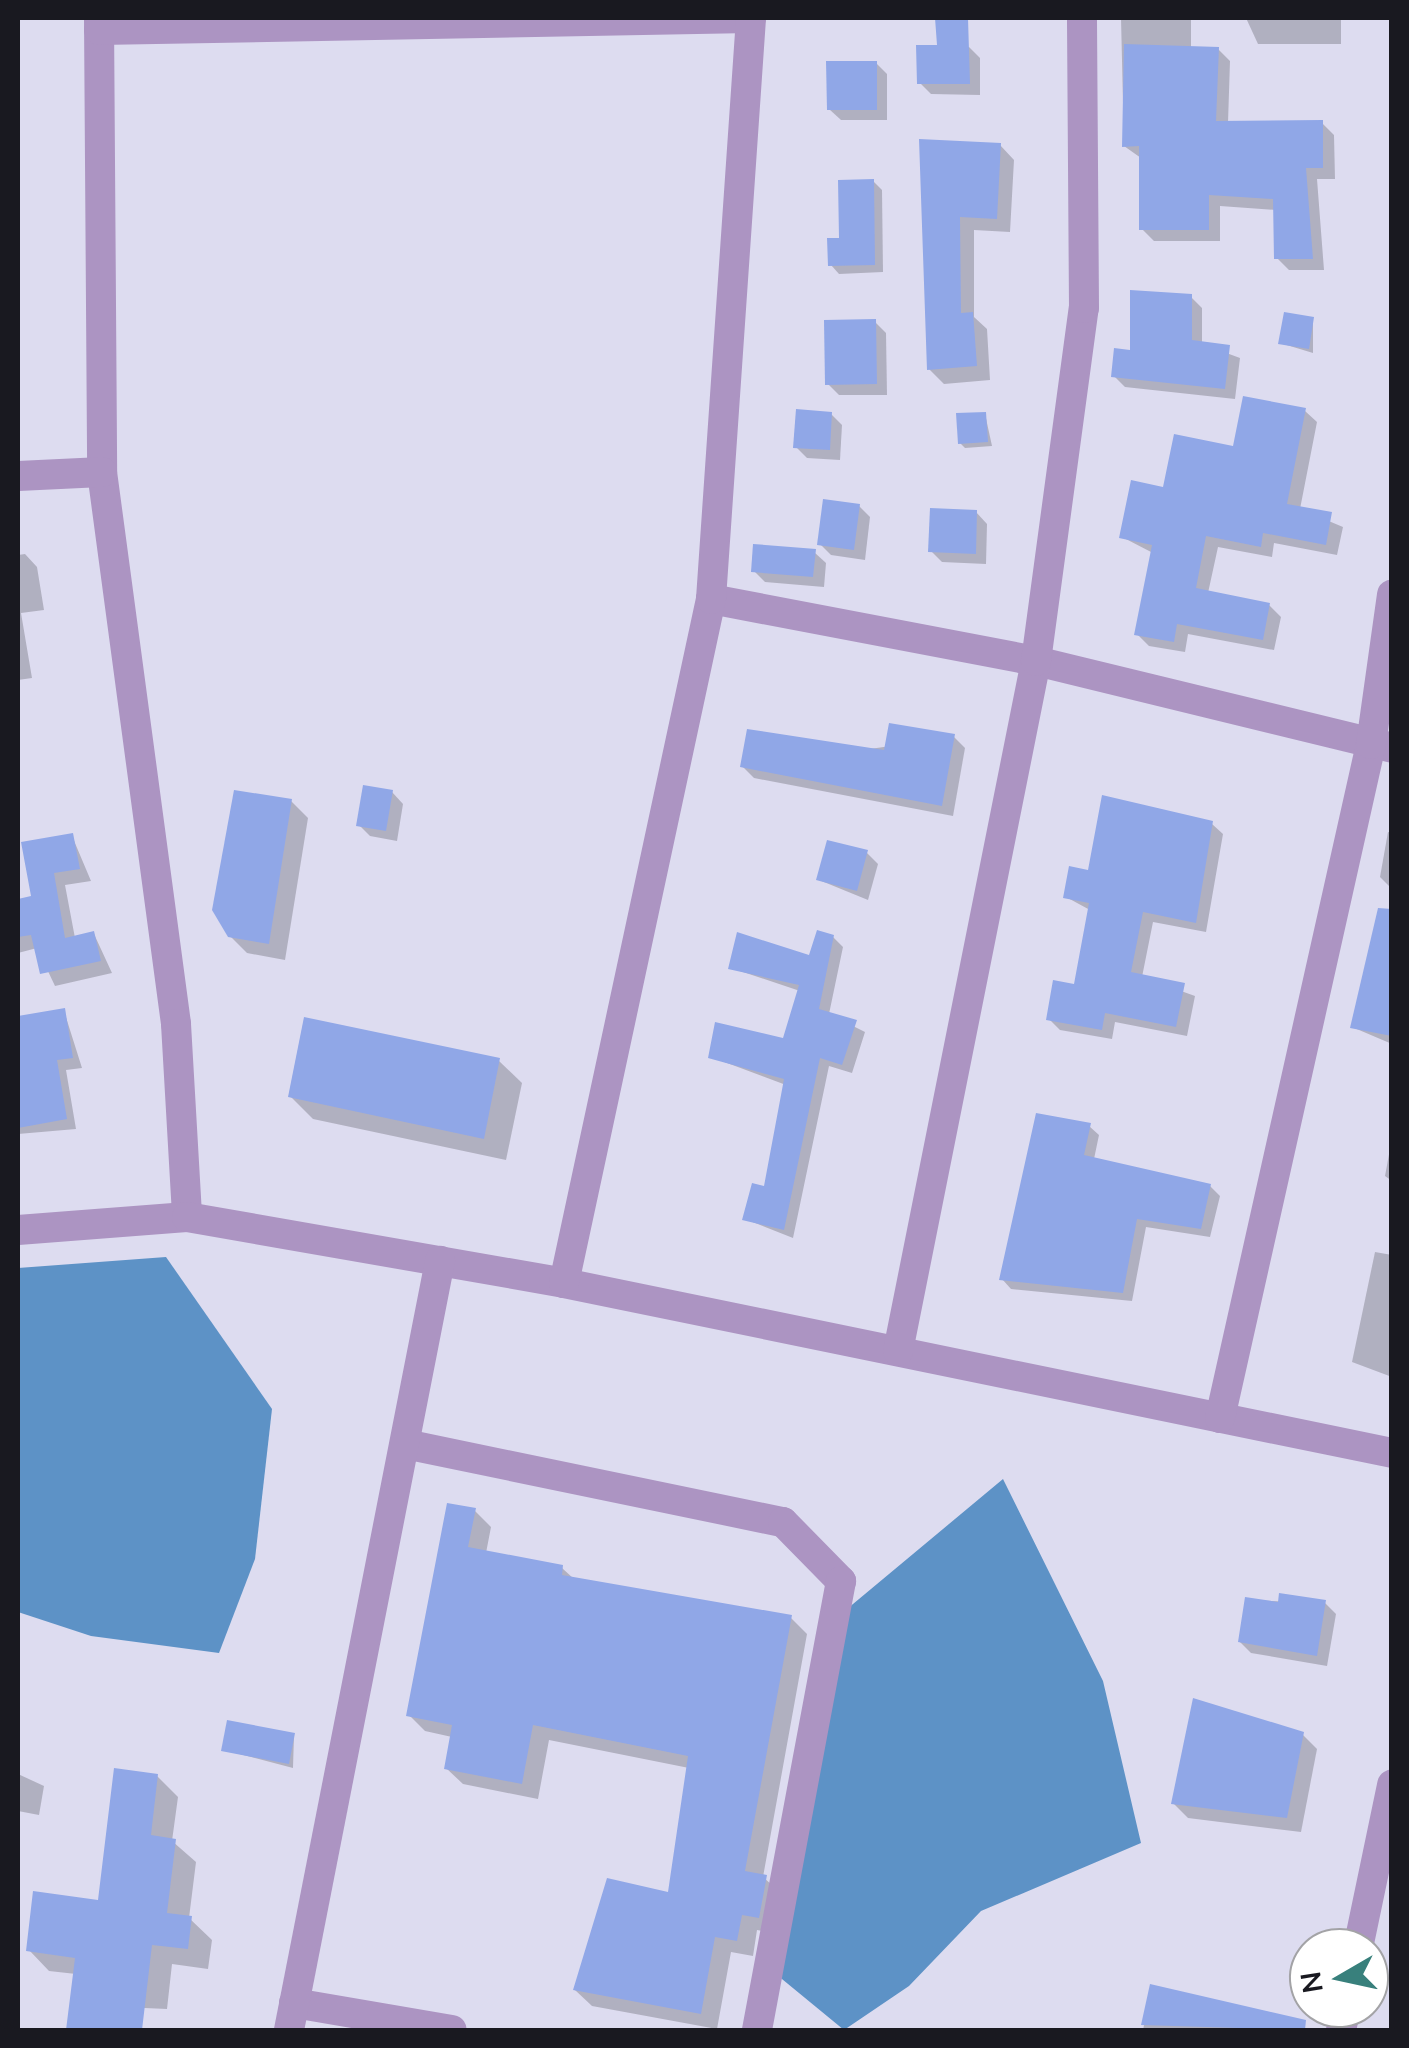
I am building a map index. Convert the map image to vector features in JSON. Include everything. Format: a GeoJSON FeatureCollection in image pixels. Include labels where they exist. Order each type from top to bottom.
{"type":"FeatureCollection","features":[{"type":"Feature","properties":{"kind":"street"},"geometry":{"type":"LineString","coordinates":[[187,1217],[176,1024],[102,472],[99,24],[752,18],[711,599],[564,1283]]}},
{"type":"Feature","properties":{"kind":"street"},"geometry":{"type":"LineString","coordinates":[[898,1351],[1036,661],[1084,308],[1082,18]]}},
{"type":"Feature","properties":{"kind":"street"},"geometry":{"type":"LineString","coordinates":[[18,476],[102,472]]}},
{"type":"Feature","properties":{"kind":"street"},"geometry":{"type":"LineString","coordinates":[[1220,1418],[1381,746],[1392,594]]}},
{"type":"Feature","properties":{"kind":"street"},"geometry":{"type":"LineString","coordinates":[[711,599],[1036,661],[1381,746]]}},
{"type":"Feature","properties":{"kind":"street"},"geometry":{"type":"LineString","coordinates":[[18,1230],[187,1217],[564,1283],[1392,1453]]}},
{"type":"Feature","properties":{"kind":"street"},"geometry":{"type":"LineString","coordinates":[[440,1261],[292,2017],[452,2030]]}},
{"type":"Feature","properties":{"kind":"street"},"geometry":{"type":"LineString","coordinates":[[404,1444],[783,1522],[840,1581],[757,2030]]}},
{"type":"Feature","properties":{"kind":"street"},"geometry":{"type":"LineString","coordinates":[[1362,1928],[1392,1785]]}},
{"type":"Feature","properties":{"kind":"water"},"geometry":{"type":"Polygon","coordinates":[[[166,1257],[272,1409],[255,1559],[219,1653],[91,1636],[18,1612],[18,1268],[166,1257]]]}},
{"type":"Feature","properties":{"kind":"water"},"geometry":{"type":"Polygon","coordinates":[[[1003,1479],[1103,1681],[1141,1843],[981,1911],[909,1986],[844,2030],[771,1970],[841,1614],[1003,1479]]]}},
{"type":"Feature","properties":{"kind":"building"},"geometry":{"type":"Polygon","coordinates":[[[935,18],[968,18],[970,84],[917,84],[916,45],[937,45],[935,18]]]}},
{"type":"Feature","properties":{"kind":"building"},"geometry":{"type":"Polygon","coordinates":[[[1124,44],[1219,47],[1216,121],[1323,120],[1323,168],[1306,168],[1313,259],[1274,259],[1273,199],[1209,195],[1209,230],[1139,230],[1139,146],[1122,147],[1124,44]]]}},
{"type":"Feature","properties":{"kind":"building"},"geometry":{"type":"Polygon","coordinates":[[[826,61],[877,61],[877,110],[827,110],[826,61]]]}},
{"type":"Feature","properties":{"kind":"building"},"geometry":{"type":"Polygon","coordinates":[[[919,139],[1001,143],[997,219],[960,217],[961,313],[973,312],[977,366],[927,370],[919,139]]]}},
{"type":"Feature","properties":{"kind":"building"},"geometry":{"type":"Polygon","coordinates":[[[874,179],[875,265],[828,266],[827,238],[839,238],[838,180],[874,179]]]}},
{"type":"Feature","properties":{"kind":"building"},"geometry":{"type":"Polygon","coordinates":[[[1130,290],[1192,294],[1192,340],[1230,345],[1225,389],[1111,377],[1114,348],[1130,350],[1130,290]]]}},
{"type":"Feature","properties":{"kind":"building"},"geometry":{"type":"Polygon","coordinates":[[[1284,312],[1314,317],[1309,349],[1278,344],[1284,312]]]}},
{"type":"Feature","properties":{"kind":"building"},"geometry":{"type":"Polygon","coordinates":[[[876,319],[877,384],[825,385],[824,320],[876,319]]]}},
{"type":"Feature","properties":{"kind":"building"},"geometry":{"type":"Polygon","coordinates":[[[1243,396],[1306,408],[1287,504],[1332,512],[1326,545],[1263,533],[1261,547],[1206,536],[1196,588],[1270,603],[1263,640],[1177,624],[1174,642],[1134,635],[1152,545],[1119,538],[1131,480],[1163,487],[1174,434],[1233,446],[1243,396]]]}},
{"type":"Feature","properties":{"kind":"building"},"geometry":{"type":"Polygon","coordinates":[[[796,409],[832,412],[830,450],[793,448],[796,409]]]}},
{"type":"Feature","properties":{"kind":"building"},"geometry":{"type":"Polygon","coordinates":[[[986,412],[988,442],[958,444],[956,413],[986,412]]]}},
{"type":"Feature","properties":{"kind":"building"},"geometry":{"type":"Polygon","coordinates":[[[823,499],[860,504],[854,550],[817,545],[823,499]]]}},
{"type":"Feature","properties":{"kind":"building"},"geometry":{"type":"Polygon","coordinates":[[[930,508],[977,510],[976,554],[928,552],[930,508]]]}},
{"type":"Feature","properties":{"kind":"building"},"geometry":{"type":"Polygon","coordinates":[[[753,544],[816,549],[813,577],[751,572],[753,544]]]}},
{"type":"Feature","properties":{"kind":"building"},"geometry":{"type":"Polygon","coordinates":[[[889,723],[955,734],[942,806],[740,767],[747,729],[884,750],[889,723]]]}},
{"type":"Feature","properties":{"kind":"building"},"geometry":{"type":"Polygon","coordinates":[[[363,785],[393,790],[386,831],[356,826],[363,785]]]}},
{"type":"Feature","properties":{"kind":"building"},"geometry":{"type":"Polygon","coordinates":[[[234,790],[292,799],[269,944],[228,937],[212,910],[234,790]]]}},
{"type":"Feature","properties":{"kind":"building"},"geometry":{"type":"Polygon","coordinates":[[[1102,795],[1213,821],[1196,923],[1143,912],[1131,972],[1185,983],[1176,1027],[1105,1013],[1102,1030],[1046,1020],[1053,980],[1074,984],[1089,903],[1063,898],[1069,866],[1088,870],[1102,795]]]}},
{"type":"Feature","properties":{"kind":"building"},"geometry":{"type":"Polygon","coordinates":[[[73,833],[80,869],[54,873],[65,938],[94,931],[101,961],[40,974],[31,935],[18,937],[18,899],[31,896],[21,842],[73,833]]]}},
{"type":"Feature","properties":{"kind":"building"},"geometry":{"type":"Polygon","coordinates":[[[827,840],[868,850],[857,891],[816,880],[827,840]]]}},
{"type":"Feature","properties":{"kind":"building"},"geometry":{"type":"Polygon","coordinates":[[[1378,908],[1392,909],[1392,1036],[1350,1028],[1378,908]]]}},
{"type":"Feature","properties":{"kind":"building"},"geometry":{"type":"Polygon","coordinates":[[[817,930],[834,935],[819,1009],[857,1020],[842,1065],[820,1058],[784,1230],[742,1220],[752,1183],[764,1186],[784,1079],[708,1058],[715,1022],[783,1038],[799,985],[728,969],[737,932],[809,955],[817,930]]]}},
{"type":"Feature","properties":{"kind":"building"},"geometry":{"type":"Polygon","coordinates":[[[65,1008],[73,1058],[57,1060],[67,1119],[18,1128],[18,1016],[65,1008]]]}},
{"type":"Feature","properties":{"kind":"building"},"geometry":{"type":"Polygon","coordinates":[[[304,1017],[500,1058],[484,1139],[288,1097],[304,1017]]]}},
{"type":"Feature","properties":{"kind":"building"},"geometry":{"type":"Polygon","coordinates":[[[1036,1113],[1091,1123],[1084,1155],[1211,1184],[1201,1229],[1137,1219],[1123,1293],[999,1280],[1036,1113]]]}},
{"type":"Feature","properties":{"kind":"building"},"geometry":{"type":"Polygon","coordinates":[[[447,1503],[476,1508],[468,1547],[563,1565],[562,1575],[792,1615],[745,1871],[767,1875],[759,1918],[742,1915],[737,1941],[715,1937],[701,2014],[573,1990],[607,1878],[668,1892],[688,1756],[533,1725],[522,1784],[444,1769],[452,1725],[406,1716],[447,1503]]]}},
{"type":"Feature","properties":{"kind":"building"},"geometry":{"type":"Polygon","coordinates":[[[1279,1593],[1326,1600],[1317,1656],[1238,1642],[1245,1597],[1278,1602],[1279,1593]]]}},
{"type":"Feature","properties":{"kind":"building"},"geometry":{"type":"Polygon","coordinates":[[[1193,1698],[1304,1732],[1287,1818],[1171,1804],[1193,1698]]]}},
{"type":"Feature","properties":{"kind":"building"},"geometry":{"type":"Polygon","coordinates":[[[227,1720],[295,1733],[289,1764],[221,1751],[227,1720]]]}},
{"type":"Feature","properties":{"kind":"building"},"geometry":{"type":"Polygon","coordinates":[[[114,1768],[158,1774],[151,1835],[176,1839],[167,1913],[192,1916],[188,1949],[152,1945],[142,2030],[66,2030],[75,1958],[26,1951],[33,1891],[98,1900],[114,1768]]]}},
{"type":"Feature","properties":{"kind":"building"},"geometry":{"type":"Polygon","coordinates":[[[1150,1984],[1289,2016],[1289,2028],[1305,2028],[1305,2030],[1141,2025],[1150,1984]]]}}]}
